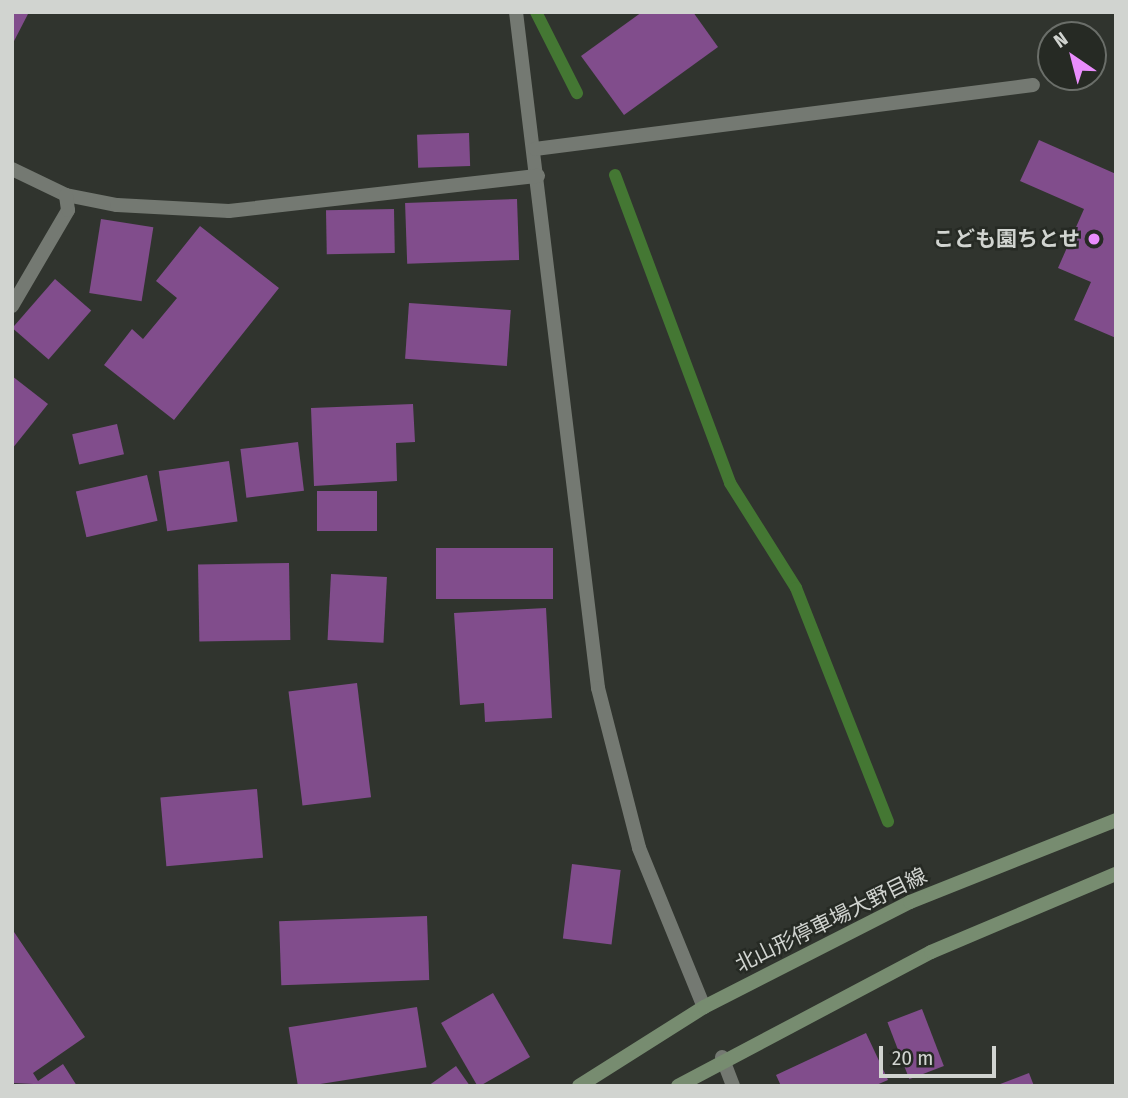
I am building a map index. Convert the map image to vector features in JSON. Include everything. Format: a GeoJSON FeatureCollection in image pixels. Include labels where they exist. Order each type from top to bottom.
{"type":"FeatureCollection","features":[{"type":"Feature","properties":{"kind":"main road","name":"北山形停車場大野目線"},"geometry":{"type":"LineString","coordinates":[[579,1086],[704,1007],[910,902],[1116,820]]}},
{"type":"Feature","properties":{"kind":"main road"},"geometry":{"type":"LineString","coordinates":[[678,1086],[722,1057],[931,952],[1116,874]]}},
{"type":"Feature","properties":{"kind":"lane"},"geometry":{"type":"LineString","coordinates":[[516,12],[535,149],[598,688],[639,848],[704,1007]]}},
{"type":"Feature","properties":{"kind":"lane"},"geometry":{"type":"LineString","coordinates":[[535,149],[1033,85]]}},
{"type":"Feature","properties":{"kind":"lane"},"geometry":{"type":"LineString","coordinates":[[12,169],[66,195],[117,205],[229,211],[538,176]]}},
{"type":"Feature","properties":{"kind":"lane"},"geometry":{"type":"LineString","coordinates":[[12,306],[68,210],[66,195]]}},
{"type":"Feature","properties":{"kind":"lane"},"geometry":{"type":"LineString","coordinates":[[722,1057],[733,1086]]}},
{"type":"Feature","properties":{"kind":"building"},"geometry":{"type":"Polygon","coordinates":[[[12,12],[29,12],[12,45],[12,12]]]}},
{"type":"Feature","properties":{"kind":"building"},"geometry":{"type":"Polygon","coordinates":[[[642,12],[693,12],[718,47],[624,115],[581,56],[642,12]]]}},
{"type":"Feature","properties":{"kind":"building"},"geometry":{"type":"Polygon","coordinates":[[[469,133],[470,166],[418,168],[417,135],[469,133]]]}},
{"type":"Feature","properties":{"kind":"building","name":"こども園ちとせ"},"geometry":{"type":"Polygon","coordinates":[[[1039,140],[1116,174],[1116,338],[1074,320],[1091,282],[1058,268],[1084,209],[1020,181],[1039,140]]]}},
{"type":"Feature","properties":{"kind":"building"},"geometry":{"type":"Polygon","coordinates":[[[517,199],[519,260],[407,264],[405,203],[517,199]]]}},
{"type":"Feature","properties":{"kind":"building"},"geometry":{"type":"Polygon","coordinates":[[[394,209],[395,253],[327,254],[326,210],[394,209]]]}},
{"type":"Feature","properties":{"kind":"building"},"geometry":{"type":"Polygon","coordinates":[[[101,219],[153,227],[142,301],[89,293],[101,219]]]}},
{"type":"Feature","properties":{"kind":"building"},"geometry":{"type":"Polygon","coordinates":[[[200,226],[279,288],[174,420],[104,365],[132,329],[143,339],[177,298],[156,281],[200,226]]]}},
{"type":"Feature","properties":{"kind":"building"},"geometry":{"type":"Polygon","coordinates":[[[55,279],[91,310],[49,360],[12,328],[55,279]]]}},
{"type":"Feature","properties":{"kind":"building"},"geometry":{"type":"Polygon","coordinates":[[[409,303],[511,310],[507,366],[405,359],[409,303]]]}},
{"type":"Feature","properties":{"kind":"building"},"geometry":{"type":"Polygon","coordinates":[[[12,376],[48,404],[12,449],[12,376]]]}},
{"type":"Feature","properties":{"kind":"building"},"geometry":{"type":"Polygon","coordinates":[[[413,404],[415,442],[396,443],[397,481],[314,486],[311,408],[413,404]]]}},
{"type":"Feature","properties":{"kind":"building"},"geometry":{"type":"Polygon","coordinates":[[[117,424],[124,454],[79,465],[72,434],[117,424]]]}},
{"type":"Feature","properties":{"kind":"building"},"geometry":{"type":"Polygon","coordinates":[[[298,442],[304,491],[246,498],[240,449],[298,442]]]}},
{"type":"Feature","properties":{"kind":"building"},"geometry":{"type":"Polygon","coordinates":[[[229,461],[237,521],[167,531],[159,471],[229,461]]]}},
{"type":"Feature","properties":{"kind":"building"},"geometry":{"type":"Polygon","coordinates":[[[147,475],[158,521],[86,537],[76,491],[147,475]]]}},
{"type":"Feature","properties":{"kind":"building"},"geometry":{"type":"Polygon","coordinates":[[[317,491],[377,491],[377,531],[317,531],[317,491]]]}},
{"type":"Feature","properties":{"kind":"building"},"geometry":{"type":"Polygon","coordinates":[[[436,548],[553,548],[553,599],[436,599],[436,548]]]}},
{"type":"Feature","properties":{"kind":"building"},"geometry":{"type":"Polygon","coordinates":[[[289,563],[290,640],[199,642],[198,565],[289,563]]]}},
{"type":"Feature","properties":{"kind":"building"},"geometry":{"type":"Polygon","coordinates":[[[331,574],[387,577],[383,643],[328,640],[331,574]]]}},
{"type":"Feature","properties":{"kind":"building"},"geometry":{"type":"Polygon","coordinates":[[[546,608],[552,718],[485,722],[484,703],[460,705],[454,613],[546,608]]]}},
{"type":"Feature","properties":{"kind":"building"},"geometry":{"type":"Polygon","coordinates":[[[357,683],[371,797],[303,806],[289,691],[357,683]]]}},
{"type":"Feature","properties":{"kind":"building"},"geometry":{"type":"Polygon","coordinates":[[[257,789],[263,858],[166,866],[160,797],[257,789]]]}},
{"type":"Feature","properties":{"kind":"building"},"geometry":{"type":"Polygon","coordinates":[[[572,864],[621,870],[611,944],[563,938],[572,864]]]}},
{"type":"Feature","properties":{"kind":"building"},"geometry":{"type":"Polygon","coordinates":[[[427,916],[429,980],[281,985],[279,921],[427,916]]]}},
{"type":"Feature","properties":{"kind":"building"},"geometry":{"type":"Polygon","coordinates":[[[12,929],[85,1037],[33,1073],[38,1081],[63,1064],[77,1086],[12,1083],[12,929]]]}},
{"type":"Feature","properties":{"kind":"building"},"geometry":{"type":"Polygon","coordinates":[[[493,993],[530,1057],[477,1086],[441,1023],[493,993]]]}},
{"type":"Feature","properties":{"kind":"building"},"geometry":{"type":"Polygon","coordinates":[[[417,1007],[427,1067],[298,1086],[289,1027],[417,1007]]]}},
{"type":"Feature","properties":{"kind":"building"},"geometry":{"type":"Polygon","coordinates":[[[922,1009],[944,1066],[909,1079],[887,1022],[922,1009]]]}},
{"type":"Feature","properties":{"kind":"building"},"geometry":{"type":"Polygon","coordinates":[[[866,1033],[888,1080],[874,1086],[781,1086],[776,1075],[866,1033]]]}},
{"type":"Feature","properties":{"kind":"building"},"geometry":{"type":"Polygon","coordinates":[[[456,1066],[470,1086],[428,1086],[456,1066]]]}},
{"type":"Feature","properties":{"kind":"building"},"geometry":{"type":"Polygon","coordinates":[[[1029,1073],[1034,1086],[995,1086],[1029,1073]]]}},
{"type":"Feature","properties":{"kind":"waterway"},"geometry":{"type":"LineString","coordinates":[[536,12],[577,93]]}},
{"type":"Feature","properties":{"kind":"waterway"},"geometry":{"type":"LineString","coordinates":[[615,175],[730,483],[796,588],[888,821]]}},
{"type":"Feature","properties":{"kind":"place","name":"こども園ちとせ"},"geometry":{"type":"Point","coordinates":[1094,239]}}]}
